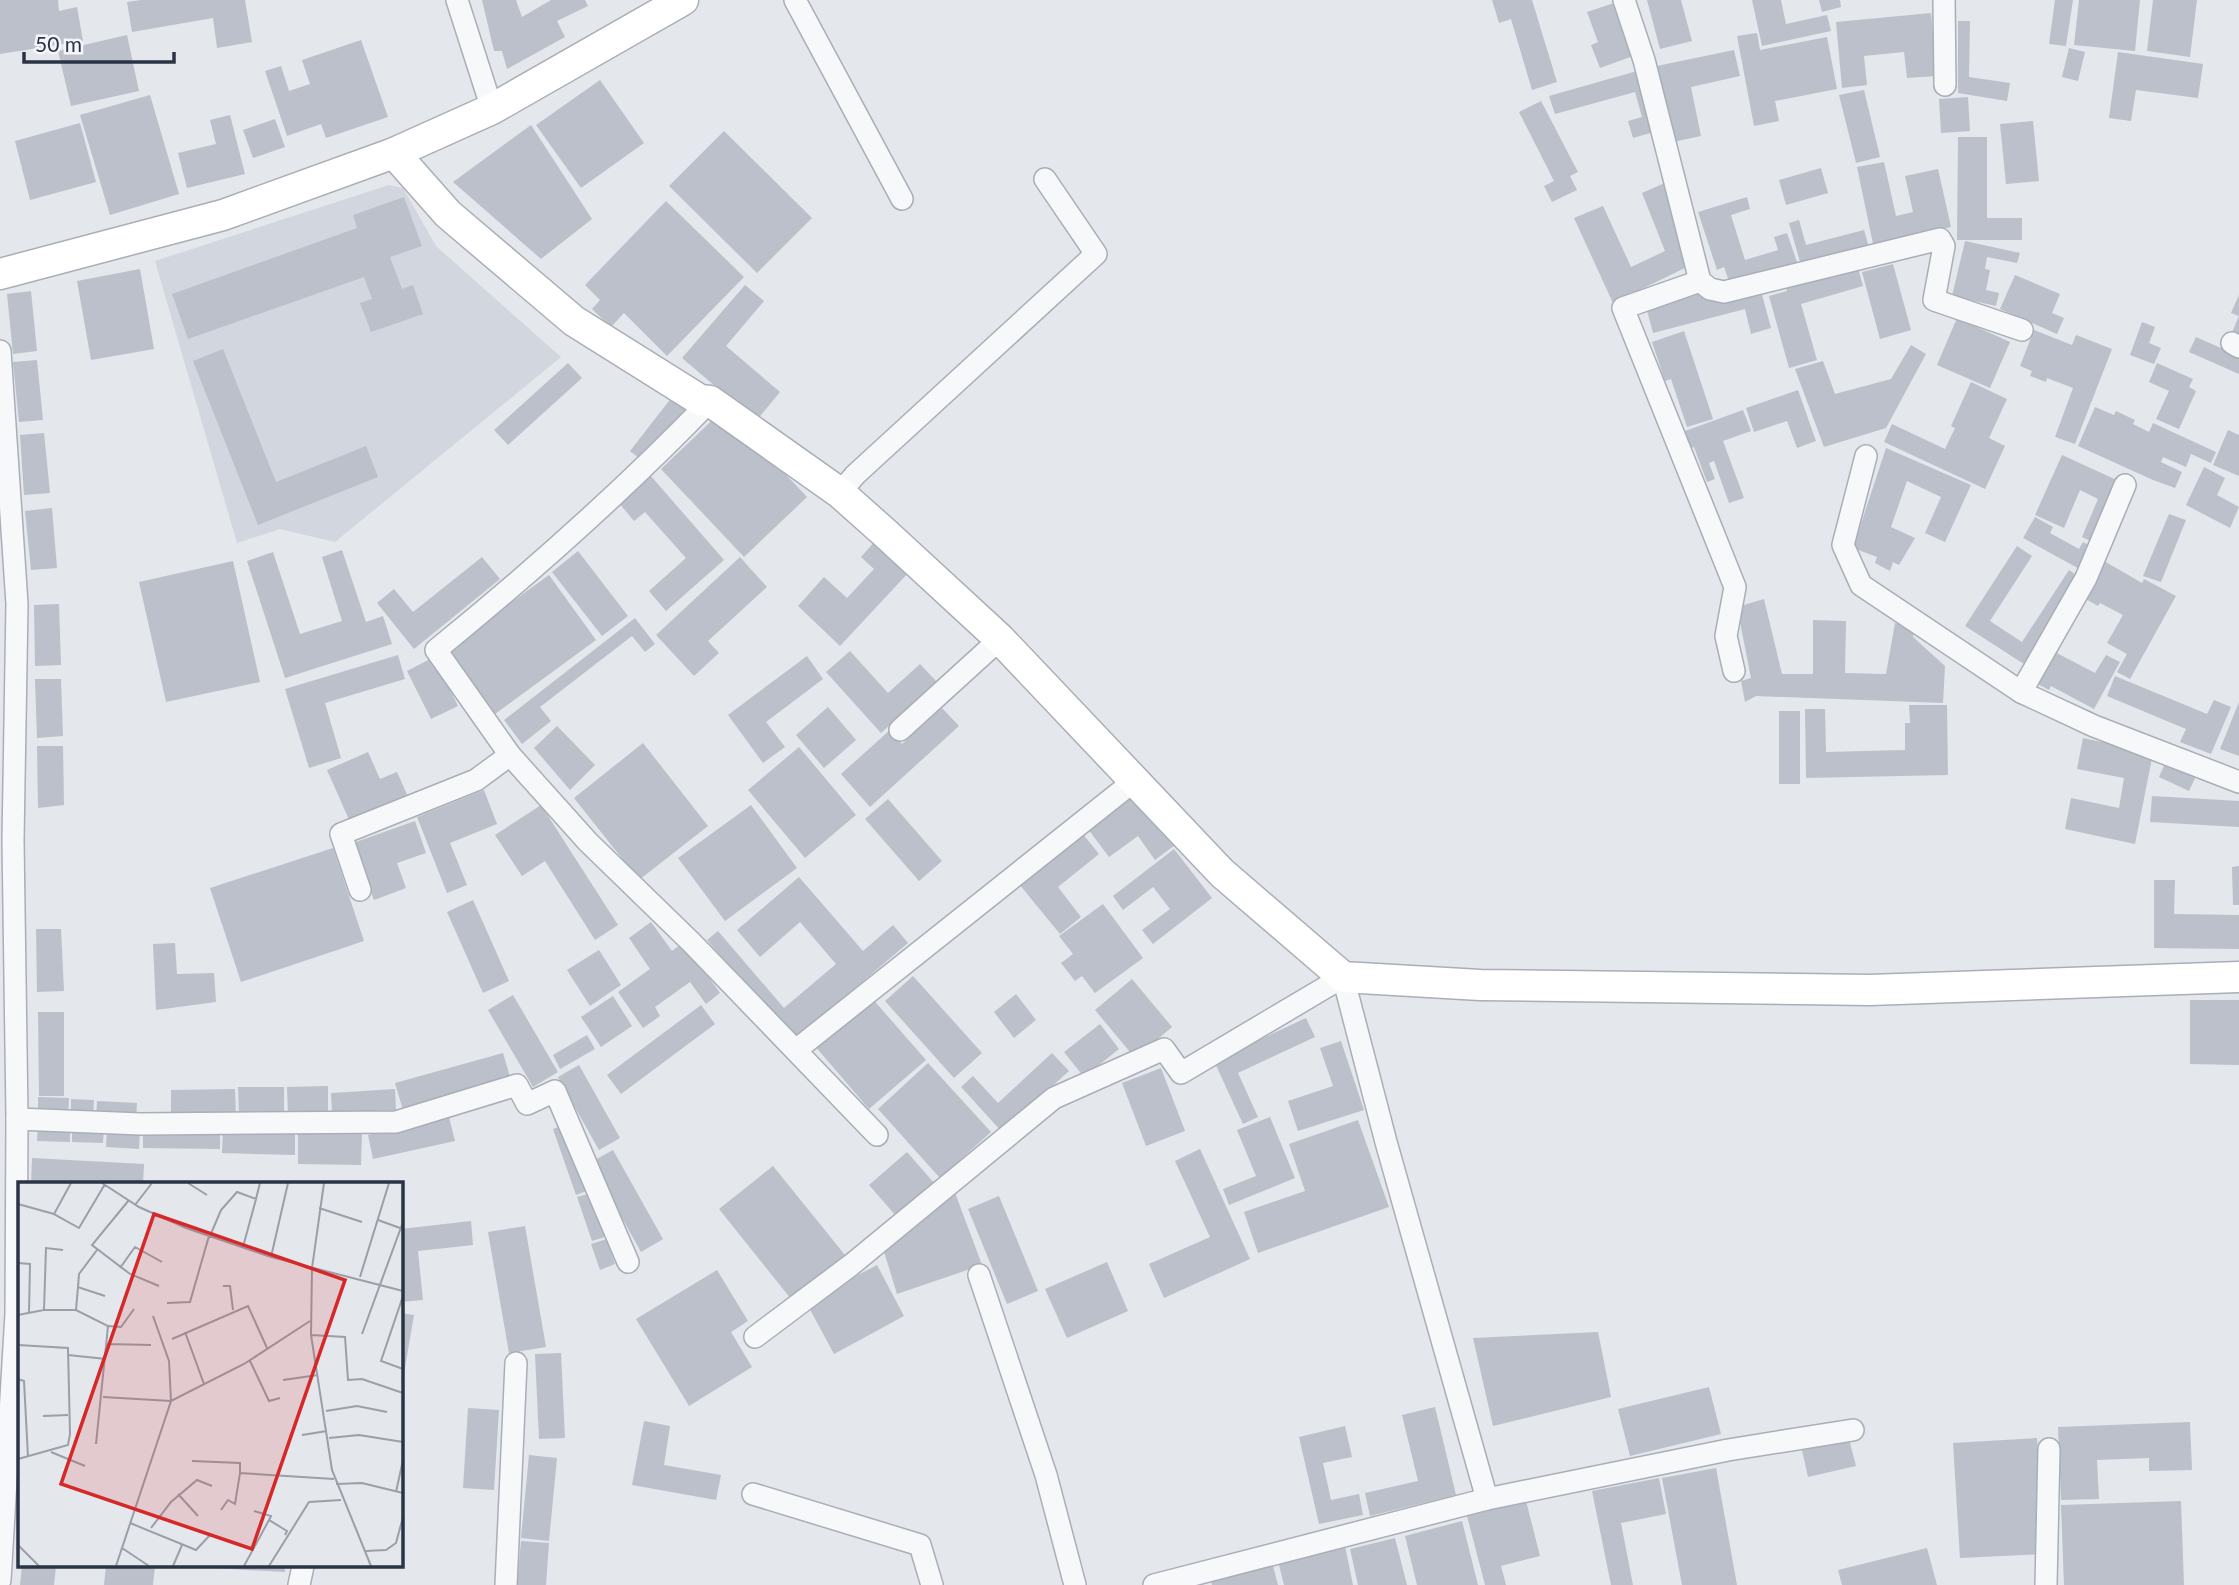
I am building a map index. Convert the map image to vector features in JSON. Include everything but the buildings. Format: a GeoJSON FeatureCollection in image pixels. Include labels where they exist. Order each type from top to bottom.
{"type":"FeatureCollection","features":[{"type":"Feature","properties":{"kind":"street"},"geometry":{"type":"LineString","coordinates":[[457,0],[492,109]]}},
{"type":"Feature","properties":{"kind":"street"},"geometry":{"type":"LineString","coordinates":[[0,274],[223,215],[394,153],[492,109],[683,0]]}},
{"type":"Feature","properties":{"kind":"street"},"geometry":{"type":"LineString","coordinates":[[794,0],[902,200]]}},
{"type":"Feature","properties":{"kind":"street"},"geometry":{"type":"LineString","coordinates":[[1624,0],[1644,60],[1700,281],[1710,289],[1724,292],[1940,239],[1944,246],[1934,300],[2022,330]]}},
{"type":"Feature","properties":{"kind":"street"},"geometry":{"type":"LineString","coordinates":[[1944,0],[1945,85]]}},
{"type":"Feature","properties":{"kind":"street"},"geometry":{"type":"LineString","coordinates":[[394,153],[448,214],[574,321],[700,400],[710,401],[840,494],[1000,639],[1222,873],[1343,977],[1487,1499]]}},
{"type":"Feature","properties":{"kind":"street"},"geometry":{"type":"LineString","coordinates":[[840,494],[855,475],[1096,254],[1045,179]]}},
{"type":"Feature","properties":{"kind":"street"},"geometry":{"type":"LineString","coordinates":[[1700,281],[1623,308],[1735,587],[1726,636],[1734,671]]}},
{"type":"Feature","properties":{"kind":"street"},"geometry":{"type":"LineString","coordinates":[[0,351],[8,605],[7,840],[16,1314],[0,1580]]}},
{"type":"Feature","properties":{"kind":"street"},"geometry":{"type":"LineString","coordinates":[[710,401],[645,468],[516,584],[436,650],[510,755],[588,842],[877,1135]]}},
{"type":"Feature","properties":{"kind":"street"},"geometry":{"type":"LineString","coordinates":[[1867,456],[1843,545],[1861,585],[2021,692],[2094,726],[2239,782]]}},
{"type":"Feature","properties":{"kind":"street"},"geometry":{"type":"LineString","coordinates":[[2021,692],[2086,578],[2125,485]]}},
{"type":"Feature","properties":{"kind":"street"},"geometry":{"type":"LineString","coordinates":[[900,730],[1000,639]]}},
{"type":"Feature","properties":{"kind":"street"},"geometry":{"type":"LineString","coordinates":[[360,890],[341,834],[475,780],[510,755]]}},
{"type":"Feature","properties":{"kind":"street"},"geometry":{"type":"LineString","coordinates":[[796,1050],[1134,781]]}},
{"type":"Feature","properties":{"kind":"street"},"geometry":{"type":"LineString","coordinates":[[755,1337],[851,1265],[1054,1098],[1164,1049],[1181,1073],[1343,977],[1480,985],[1870,990],[2239,977]]}},
{"type":"Feature","properties":{"kind":"street"},"geometry":{"type":"LineString","coordinates":[[11,1117],[141,1124],[396,1122],[517,1085],[527,1104],[555,1091],[628,1262]]}},
{"type":"Feature","properties":{"kind":"street"},"geometry":{"type":"LineString","coordinates":[[979,1275],[1046,1475],[1075,1585]]}},
{"type":"Feature","properties":{"kind":"street"},"geometry":{"type":"LineString","coordinates":[[506,1585],[516,1363]]}},
{"type":"Feature","properties":{"kind":"street"},"geometry":{"type":"LineString","coordinates":[[1154,1585],[1199,1579],[1487,1499],[1728,1450],[1853,1430]]}},
{"type":"Feature","properties":{"kind":"street"},"geometry":{"type":"LineString","coordinates":[[2046,1585],[2049,1449]]}},
{"type":"Feature","properties":{"kind":"street"},"geometry":{"type":"LineString","coordinates":[[753,1494],[920,1545],[932,1585]]}},
{"type":"Feature","properties":{"kind":"shaded area"},"geometry":{"type":"Polygon","coordinates":[[[389,185],[403,188],[436,246],[561,357],[335,542],[280,529],[237,543],[155,261],[389,185]]]}}]}
